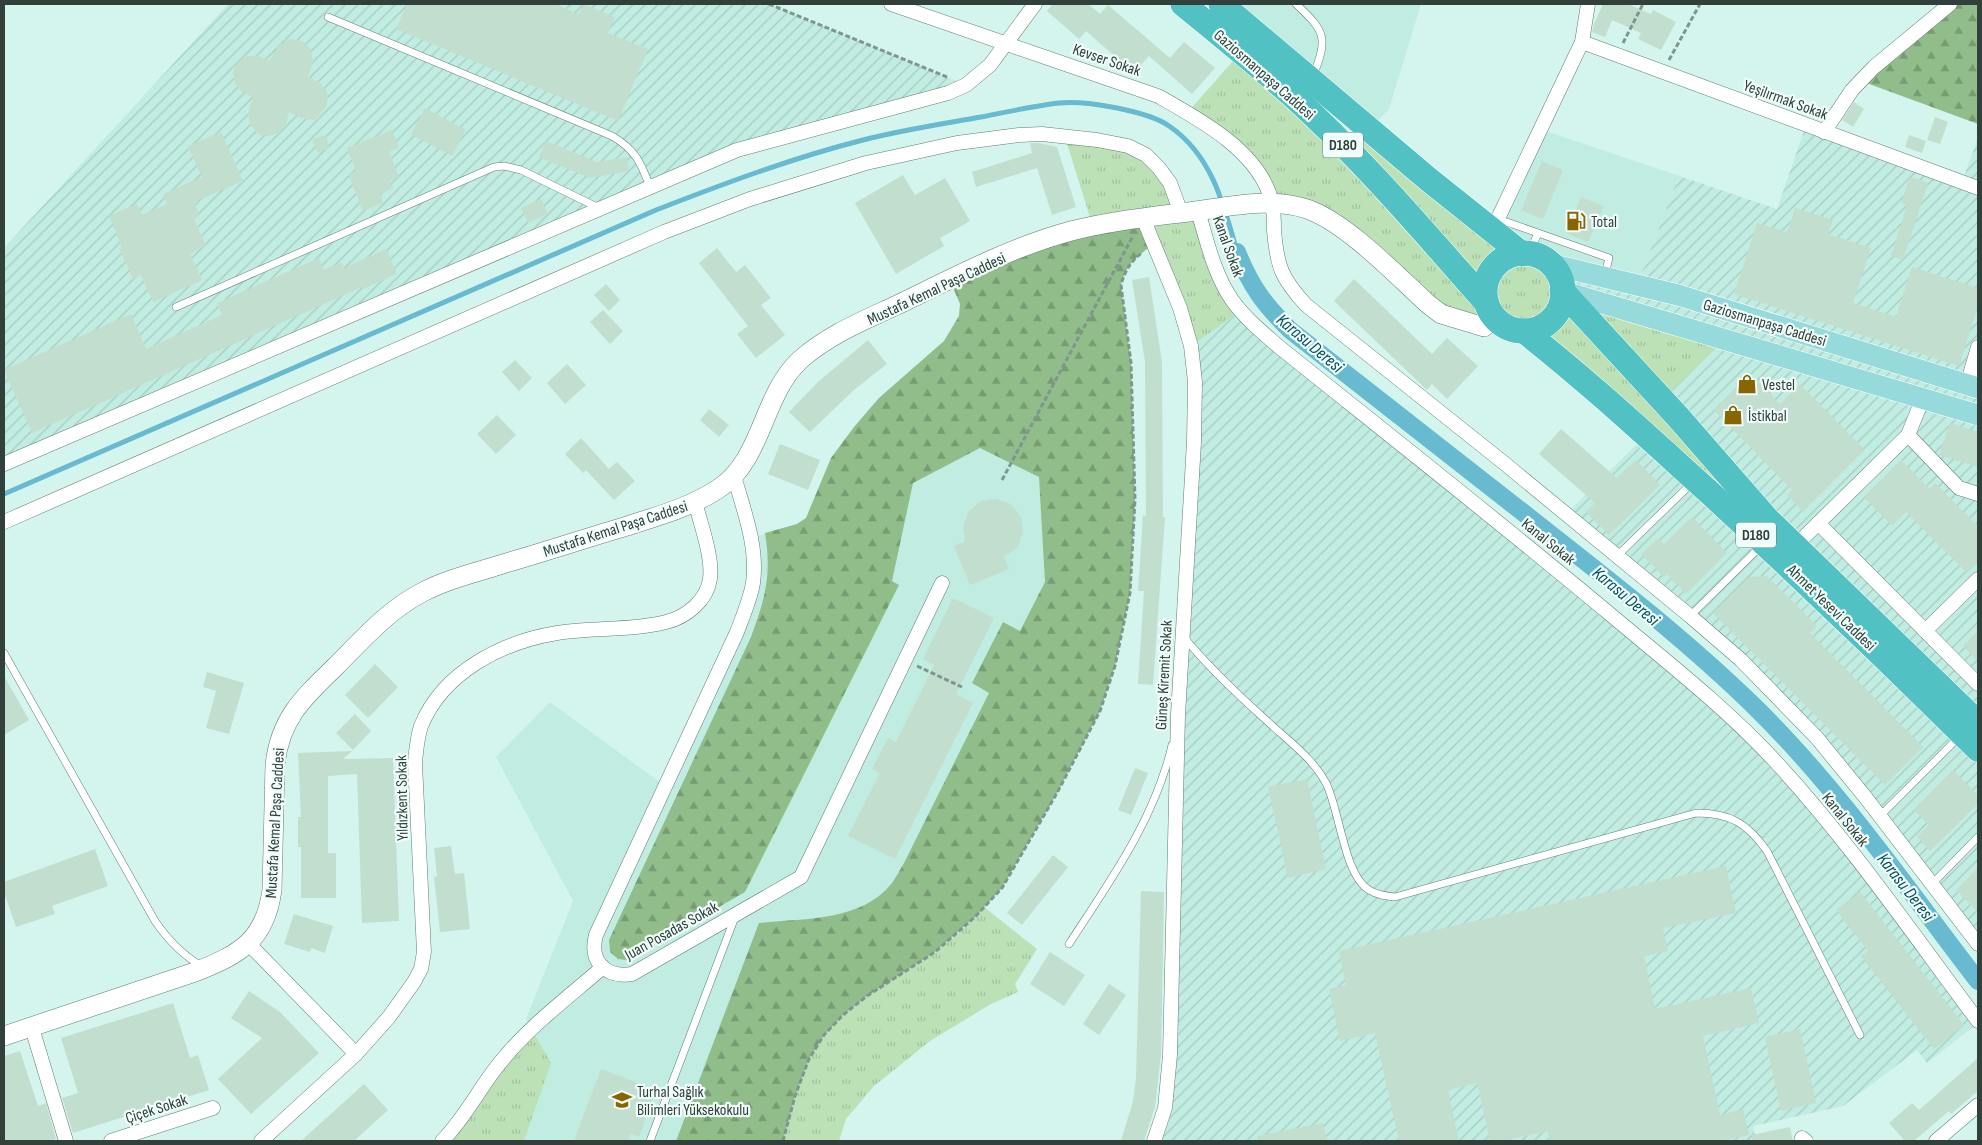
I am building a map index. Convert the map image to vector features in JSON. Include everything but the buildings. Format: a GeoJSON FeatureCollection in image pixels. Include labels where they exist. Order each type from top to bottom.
{"type":"FeatureCollection","features":[{"type":"Feature","properties":{"kind":"highway","name":"Gaziosmanpaşa Caddesi"},"geometry":{"type":"LineString","coordinates":[[1183,4],[1294,97],[1402,206],[1507,328],[1524,331]]}},
{"type":"Feature","properties":{"kind":"highway","name":"Gaziosmanpaşa Caddesi"},"geometry":{"type":"LineString","coordinates":[[1221,4],[1311,81],[1495,225],[1535,251],[1559,276],[1562,291]]}},
{"type":"Feature","properties":{"kind":"highway"},"geometry":{"type":"LineString","coordinates":[[1490,310],[1486,284],[1495,266],[1507,257],[1535,251]]}},
{"type":"Feature","properties":{"kind":"highway"},"geometry":{"type":"LineString","coordinates":[[1524,331],[1539,328],[1551,319],[1560,306],[1562,291]]}},
{"type":"Feature","properties":{"kind":"highway","name":"Ahmet Yesevi Caddesi"},"geometry":{"type":"LineString","coordinates":[[1562,291],[1673,411],[1767,519],[1795,546],[1973,735]]}},
{"type":"Feature","properties":{"kind":"highway","name":"Ahmet Yesevi Caddesi"},"geometry":{"type":"LineString","coordinates":[[1524,331],[1564,363],[1695,480],[1973,735]]}},
{"type":"Feature","properties":{"kind":"main road","name":"Gaziosmanpaşa Caddesi"},"geometry":{"type":"LineString","coordinates":[[1535,251],[1604,277],[1678,295],[1973,386]]}},
{"type":"Feature","properties":{"kind":"main road","name":"Gaziosmanpaşa Caddesi"},"geometry":{"type":"LineString","coordinates":[[1562,291],[1978,415]]}},
{"type":"Feature","properties":{"kind":"street","name":"Kevser Sokak"},"geometry":{"type":"LineString","coordinates":[[890,4],[1158,96],[1187,112],[1238,149],[1266,184],[1272,204],[1279,267],[1285,280],[1306,305],[1504,463],[1741,660],[1817,738],[1880,816],[1978,944]]}},
{"type":"Feature","properties":{"kind":"street"},"geometry":{"type":"LineString","coordinates":[[4,464],[737,150],[948,94],[966,85],[990,65],[1035,4]]}},
{"type":"Feature","properties":{"kind":"street"},"geometry":{"type":"LineString","coordinates":[[1495,225],[1582,42],[1588,4]]}},
{"type":"Feature","properties":{"kind":"street"},"geometry":{"type":"LineString","coordinates":[[1824,132],[1852,90],[1874,67],[1950,4]]}},
{"type":"Feature","properties":{"kind":"street","name":"Yeşilırmak Sokak"},"geometry":{"type":"LineString","coordinates":[[1582,42],[1978,188]]}},
{"type":"Feature","properties":{"kind":"street","name":"Kanal Sokak"},"geometry":{"type":"LineString","coordinates":[[4,522],[664,232],[750,199],[866,163],[957,144],[1019,135],[1042,134],[1098,140],[1128,146],[1146,155],[1196,211],[1214,266],[1232,299],[1250,320],[1278,346],[1584,593],[1742,727],[1776,762],[1839,837],[1978,1020]]}},
{"type":"Feature","properties":{"kind":"street","name":"Mustafa Kemal Paşa Caddesi"},"geometry":{"type":"LineString","coordinates":[[4,1036],[205,968],[233,954],[248,943],[259,932],[265,922],[270,906],[276,749],[284,726],[303,699],[386,617],[417,595],[464,576],[661,515],[718,489],[734,476],[747,457],[781,385],[796,363],[816,347],[839,333],[941,284],[1025,247],[1072,231],[1143,218],[1246,204],[1272,204],[1307,209],[1330,220],[1356,239],[1441,314],[1484,327],[1490,310]]}},
{"type":"Feature","properties":{"kind":"street","name":"Güneş Kiremit Sokak"},"geometry":{"type":"LineString","coordinates":[[1143,218],[1180,308],[1191,346],[1195,382],[1194,442],[1178,715],[1170,1056],[1165,1108],[1154,1141]]}},
{"type":"Feature","properties":{"kind":"street"},"geometry":{"type":"LineString","coordinates":[[1973,386],[1978,347]]}},
{"type":"Feature","properties":{"kind":"street"},"geometry":{"type":"LineString","coordinates":[[1795,546],[1908,435],[1923,398]]}},
{"type":"Feature","properties":{"kind":"street"},"geometry":{"type":"LineString","coordinates":[[1908,435],[1960,488],[1978,494]]}},
{"type":"Feature","properties":{"kind":"street"},"geometry":{"type":"LineString","coordinates":[[442,1141],[464,1117],[505,1056],[562,1002],[604,968],[594,952],[596,935],[737,632],[750,593],[754,569],[753,550],[749,528],[734,476]]}},
{"type":"Feature","properties":{"kind":"street","name":"Yıldızkent Sokak"},"geometry":{"type":"LineString","coordinates":[[261,1141],[356,1054],[397,1006],[414,982],[421,968],[424,952],[416,764],[419,734],[439,695],[454,679],[491,654],[524,642],[556,633],[646,626],[667,622],[689,611],[706,592],[710,580],[711,566],[695,501]]}},
{"type":"Feature","properties":{"kind":"street"},"geometry":{"type":"LineString","coordinates":[[1818,524],[1978,684]]}},
{"type":"Feature","properties":{"kind":"street"},"geometry":{"type":"LineString","coordinates":[[1925,631],[1978,579]]}},
{"type":"Feature","properties":{"kind":"street","name":"Juan Posadas Sokak"},"geometry":{"type":"LineString","coordinates":[[604,968],[616,974],[632,974],[801,877],[942,583]]}},
{"type":"Feature","properties":{"kind":"street"},"geometry":{"type":"LineString","coordinates":[[248,943],[356,1054]]}},
{"type":"Feature","properties":{"kind":"street"},"geometry":{"type":"LineString","coordinates":[[32,1028],[66,1141]]}},
{"type":"Feature","properties":{"kind":"street"},"geometry":{"type":"LineString","coordinates":[[1936,1141],[1978,1105]]}},
{"type":"Feature","properties":{"kind":"street","name":"Çiçek Sokak"},"geometry":{"type":"LineString","coordinates":[[111,1141],[213,1108]]}},
{"type":"Feature","properties":{"kind":"lane"},"geometry":{"type":"LineString","coordinates":[[1296,4],[1319,28],[1323,40],[1322,52],[1311,81]]}},
{"type":"Feature","properties":{"kind":"lane"},"geometry":{"type":"LineString","coordinates":[[328,17],[612,136],[624,143],[636,155],[650,187]]}},
{"type":"Feature","properties":{"kind":"lane"},"geometry":{"type":"LineString","coordinates":[[176,307],[494,167],[504,166],[521,170],[601,209]]}},
{"type":"Feature","properties":{"kind":"lane"},"geometry":{"type":"LineString","coordinates":[[1535,251],[1609,258],[1604,277]]}},
{"type":"Feature","properties":{"kind":"lane"},"geometry":{"type":"LineString","coordinates":[[1617,556],[1695,480]]}},
{"type":"Feature","properties":{"kind":"lane"},"geometry":{"type":"LineString","coordinates":[[1690,616],[1764,543]]}},
{"type":"Feature","properties":{"kind":"lane"},"geometry":{"type":"LineString","coordinates":[[1183,635],[1218,675],[1315,766],[1334,801],[1349,860],[1357,879],[1368,890],[1378,895],[1395,897],[1696,813],[1711,813],[1724,816],[1740,822],[1754,834],[1767,851],[1860,1036]]}},
{"type":"Feature","properties":{"kind":"lane"},"geometry":{"type":"LineString","coordinates":[[4,653],[155,921],[176,948],[187,958],[205,968]]}},
{"type":"Feature","properties":{"kind":"lane"},"geometry":{"type":"LineString","coordinates":[[1069,944],[1126,855],[1144,821],[1163,776],[1178,715]]}},
{"type":"Feature","properties":{"kind":"lane"},"geometry":{"type":"LineString","coordinates":[[1880,816],[1973,735]]}},
{"type":"Feature","properties":{"kind":"lane"},"geometry":{"type":"LineString","coordinates":[[1932,884],[1978,837]]}},
{"type":"Feature","properties":{"kind":"lane"},"geometry":{"type":"LineString","coordinates":[[650,1141],[736,914]]}},
{"type":"Feature","properties":{"kind":"path"},"geometry":{"type":"LineString","coordinates":[[770,4],[966,85]]}},
{"type":"Feature","properties":{"kind":"path"},"geometry":{"type":"LineString","coordinates":[[1617,55],[1643,4]]}},
{"type":"Feature","properties":{"kind":"path"},"geometry":{"type":"LineString","coordinates":[[1663,72],[1700,4]]}},
{"type":"Feature","properties":{"kind":"path"},"geometry":{"type":"LineString","coordinates":[[1002,480],[1143,218]]}},
{"type":"Feature","properties":{"kind":"path"},"geometry":{"type":"LineString","coordinates":[[783,1141],[795,1096],[809,1059],[824,1035],[843,1015],[868,996],[935,952],[975,917],[1002,888],[1100,711],[1115,666],[1130,593],[1135,499],[1131,363],[1121,285],[1124,272],[1131,262],[1154,244]]}},
{"type":"Feature","properties":{"kind":"path"},"geometry":{"type":"LineString","coordinates":[[905,661],[962,687]]}},
{"type":"Feature","properties":{"kind":"shaded area"},"geometry":{"type":"Polygon","coordinates":[[[228,4],[769,4],[966,85],[737,150],[4,464],[4,248],[228,4]]]}},
{"type":"Feature","properties":{"kind":"shaded area"},"geometry":{"type":"Polygon","coordinates":[[[1221,4],[1421,4],[1389,109],[1369,130],[1221,4]]]}},
{"type":"Feature","properties":{"kind":"shaded area"},"geometry":{"type":"Polygon","coordinates":[[[1806,125],[1962,182],[1978,138],[1978,944],[1880,816],[1741,660],[1566,514],[1646,435],[1562,291],[1559,276],[1637,285],[1679,176],[1777,209],[1806,125]]]}},
{"type":"Feature","properties":{"kind":"shaded area"},"geometry":{"type":"Polygon","coordinates":[[[1540,129],[1679,176],[1637,285],[1550,264],[1529,254],[1492,231],[1540,129]]]}},
{"type":"Feature","properties":{"kind":"shaded area"},"geometry":{"type":"Polygon","coordinates":[[[1154,244],[1131,262],[1124,272],[1121,285],[1131,363],[1135,499],[1130,593],[1115,666],[1100,711],[1057,793],[1002,888],[975,917],[809,1059],[783,1141],[524,1141],[550,1063],[526,1019],[573,901],[496,757],[550,702],[665,786],[746,608],[751,538],[797,524],[806,518],[831,458],[854,427],[879,398],[944,341],[959,316],[960,304],[950,280],[1154,244]]]}},
{"type":"Feature","properties":{"kind":"shaded area"},"geometry":{"type":"Polygon","coordinates":[[[1241,311],[1584,593],[1776,762],[1978,1023],[1927,1063],[1917,1050],[1843,1106],[1753,1126],[1756,1140],[1751,1141],[1154,1141],[1165,1108],[1191,346],[1241,311]]]}},
{"type":"Feature","properties":{"kind":"green space"},"geometry":{"type":"Polygon","coordinates":[[[1950,4],[1978,4],[1978,124],[1861,81],[1950,4]]]}},
{"type":"Feature","properties":{"kind":"green space"},"geometry":{"type":"Polygon","coordinates":[[[1241,52],[1341,142],[1360,123],[1529,254],[1545,261],[1557,274],[1562,285],[1726,339],[1662,399],[1730,477],[1711,494],[1516,330],[1500,323],[1441,314],[1356,239],[1272,203],[1253,166],[1187,113],[1241,52]]]}},
{"type":"Feature","properties":{"kind":"green space"},"geometry":{"type":"Polygon","coordinates":[[[1065,137],[1146,155],[1181,213],[1198,211],[1241,311],[1191,346],[1143,218],[1093,227],[1065,137]]]}},
{"type":"Feature","properties":{"kind":"green space"},"geometry":{"type":"Polygon","coordinates":[[[1143,218],[1154,244],[1133,261],[1126,271],[1121,285],[1131,363],[1135,499],[1130,593],[1115,666],[1100,711],[1057,793],[1002,888],[975,917],[935,952],[867,996],[843,1015],[824,1035],[809,1059],[795,1096],[783,1141],[676,1141],[759,923],[831,916],[848,911],[864,905],[879,896],[892,883],[904,863],[989,693],[972,683],[1003,622],[1020,631],[1045,582],[1039,477],[980,448],[913,483],[892,581],[899,585],[745,892],[627,960],[618,959],[610,952],[609,940],[756,623],[766,586],[768,562],[765,533],[797,524],[806,518],[831,458],[854,427],[879,398],[944,341],[959,316],[960,304],[950,280],[1025,247],[1143,218]]]}},
{"type":"Feature","properties":{"kind":"green space"},"geometry":{"type":"Polygon","coordinates":[[[984,907],[1037,949],[1015,984],[1018,992],[991,1004],[930,1041],[874,1086],[846,1119],[839,1141],[783,1141],[803,1072],[824,1035],[862,1000],[941,948],[984,907]]]}},
{"type":"Feature","properties":{"kind":"green space"},"geometry":{"type":"Polygon","coordinates":[[[532,1030],[551,1063],[524,1141],[442,1141],[532,1030]]]}},
{"type":"Feature","properties":{"kind":"waterway"},"geometry":{"type":"LineString","coordinates":[[4,494],[656,210],[784,163],[863,140],[907,130],[1059,103],[1100,105],[1147,116],[1169,126],[1184,138],[1206,166],[1221,199],[1237,252]]}},
{"type":"Feature","properties":{"kind":"waterway","name":"Karasu Deresi"},"geometry":{"type":"LineString","coordinates":[[1237,252],[1259,294],[1290,330],[1623,592],[1706,661],[1758,710],[1788,741],[1845,807],[1978,981]]}},
{"type":"Feature","properties":{"kind":"place","name":"Total"},"geometry":{"type":"Point","coordinates":[1576,221]}},
{"type":"Feature","properties":{"kind":"place","name":"Vestel"},"geometry":{"type":"Point","coordinates":[1747,384]}},
{"type":"Feature","properties":{"kind":"place","name":"İstikbal"},"geometry":{"type":"Point","coordinates":[1733,415]}},
{"type":"Feature","properties":{"kind":"place","name":"Turhal Sağlık Bilimleri Yüksekokulu"},"geometry":{"type":"Point","coordinates":[622,1100]}}]}
